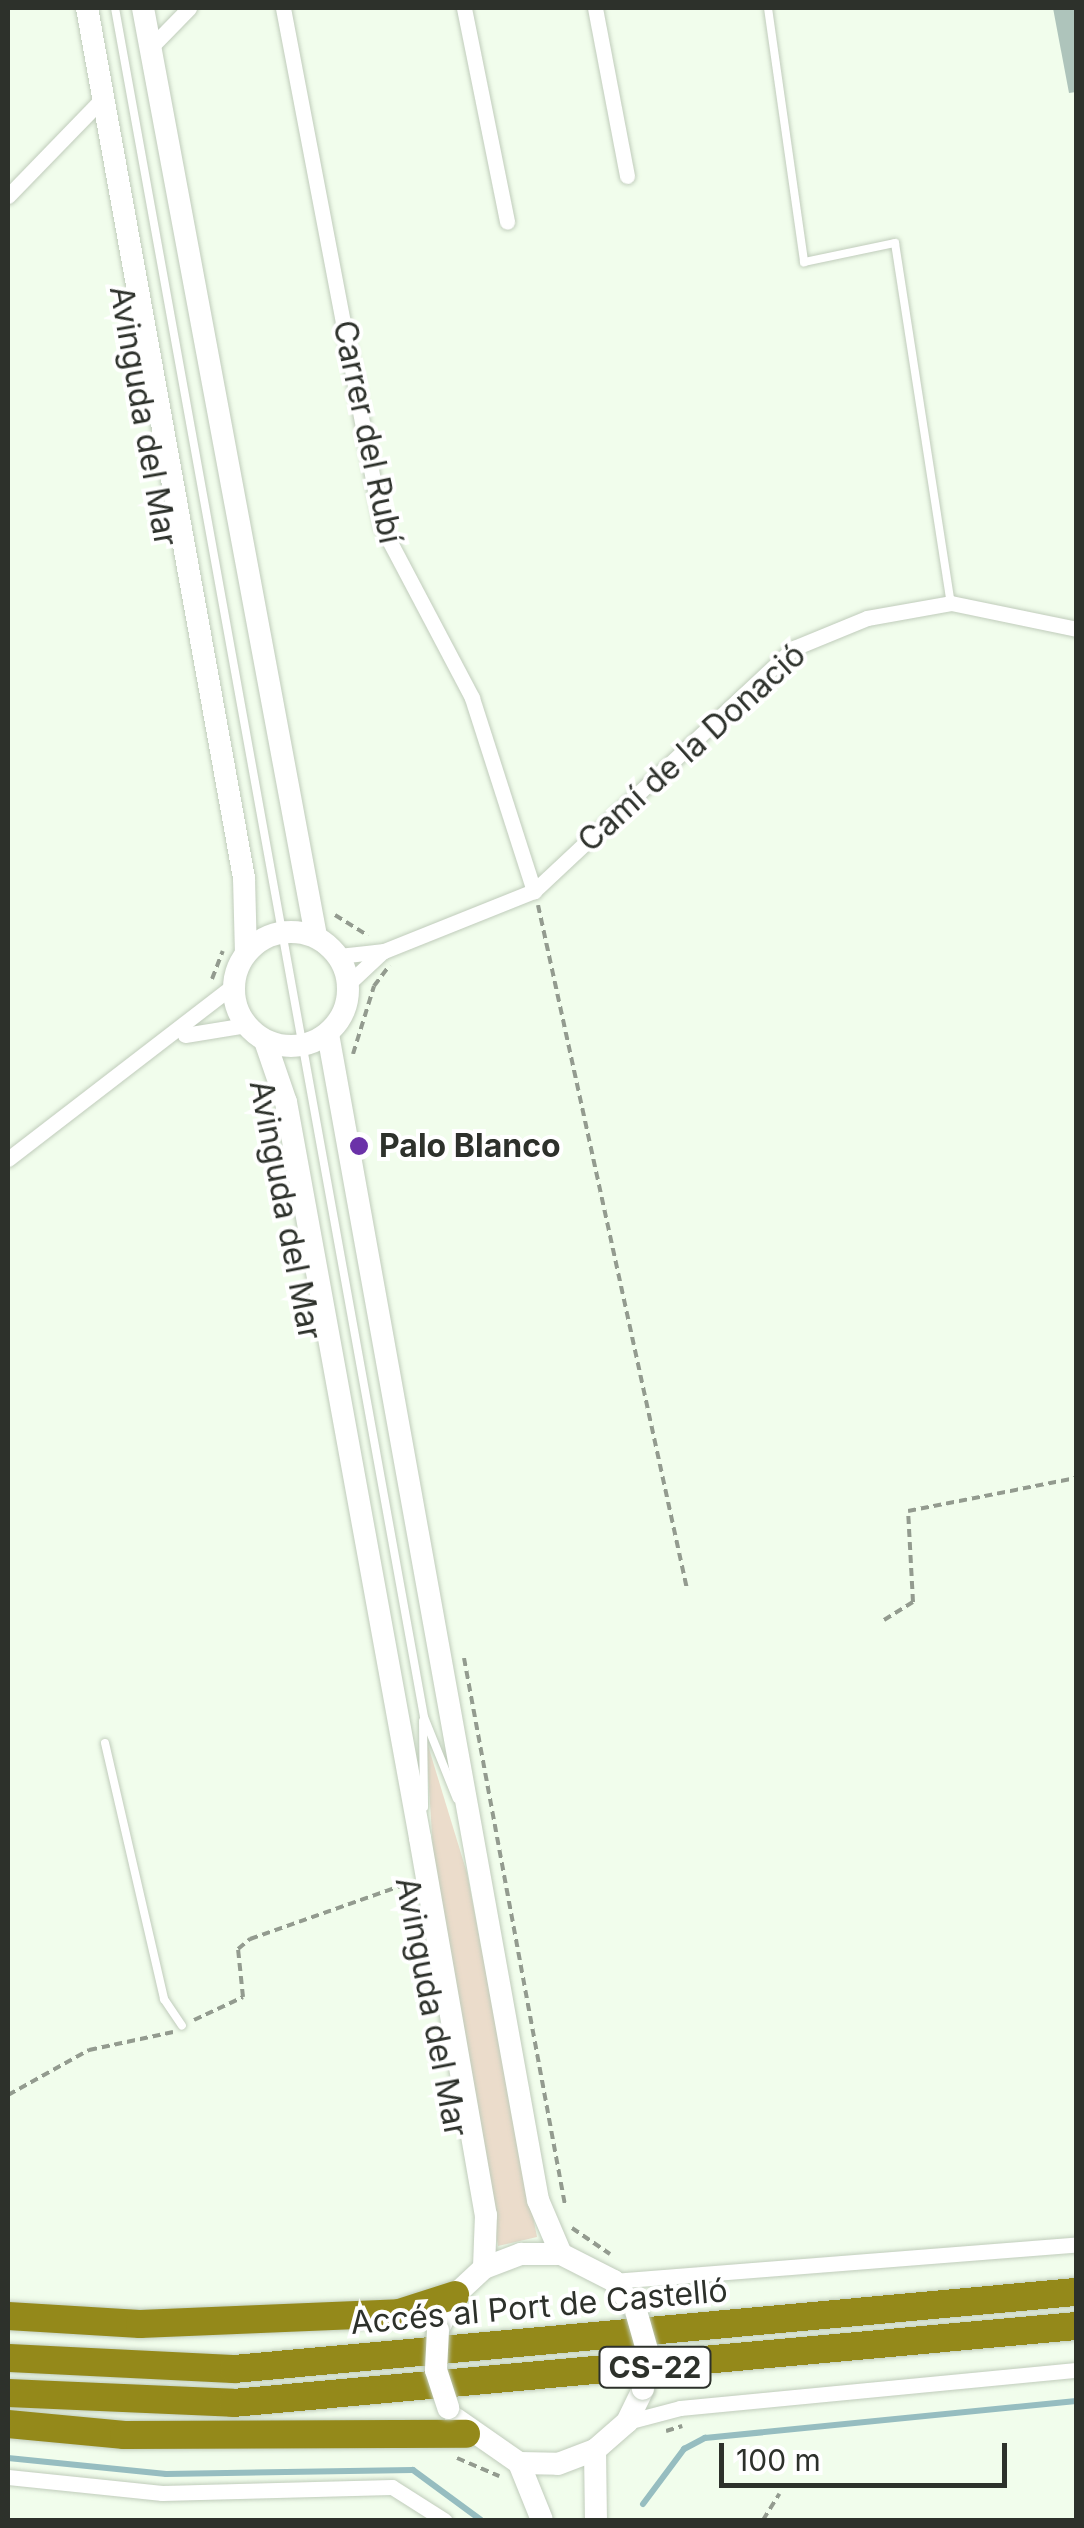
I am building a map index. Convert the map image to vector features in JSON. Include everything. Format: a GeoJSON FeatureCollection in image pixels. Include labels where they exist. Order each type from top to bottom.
{"type":"FeatureCollection","features":[{"type":"Feature","properties":{"kind":"highway","name":"Accés al Port de Castelló"},"geometry":{"type":"LineString","coordinates":[[8,2358],[234,2369],[1076,2292]]}},
{"type":"Feature","properties":{"kind":"highway"},"geometry":{"type":"LineString","coordinates":[[8,2316],[140,2324],[399,2313],[456,2295]]}},
{"type":"Feature","properties":{"kind":"highway","name":"CS-22"},"geometry":{"type":"LineString","coordinates":[[8,2393],[234,2404],[1076,2326]]}},
{"type":"Feature","properties":{"kind":"highway"},"geometry":{"type":"LineString","coordinates":[[8,2424],[124,2435],[441,2420],[466,2434]]}},
{"type":"Feature","properties":{"kind":"main road","name":"Avinguda del Mar"},"geometry":{"type":"LineString","coordinates":[[87,8],[244,878],[239,943]]}},
{"type":"Feature","properties":{"kind":"main road"},"geometry":{"type":"LineString","coordinates":[[142,8],[316,936]]}},
{"type":"Feature","properties":{"kind":"main road"},"geometry":{"type":"LineString","coordinates":[[281,931],[316,936],[338,956],[349,983],[328,1034],[302,1046],[265,1041],[246,1025],[233,986],[239,943],[281,931]]}},
{"type":"Feature","properties":{"kind":"main road","name":"Avinguda del Mar"},"geometry":{"type":"LineString","coordinates":[[328,1034],[538,2200],[561,2254]]}},
{"type":"Feature","properties":{"kind":"main road","name":"Avinguda del Mar"},"geometry":{"type":"LineString","coordinates":[[265,1041],[286,1102],[420,1838],[417,1881],[486,2214],[484,2268]]}},
{"type":"Feature","properties":{"kind":"main road"},"geometry":{"type":"LineString","coordinates":[[441,2420],[436,2370],[438,2330],[456,2295],[484,2268],[521,2254],[561,2254],[614,2282],[636,2311],[647,2350],[643,2389],[627,2422],[595,2450],[558,2464],[512,2471]]}},
{"type":"Feature","properties":{"kind":"main road"},"geometry":{"type":"LineString","coordinates":[[466,2434],[512,2471],[542,2520]]}},
{"type":"Feature","properties":{"kind":"main road"},"geometry":{"type":"LineString","coordinates":[[595,2450],[596,2520]]}},
{"type":"Feature","properties":{"kind":"street"},"geometry":{"type":"LineString","coordinates":[[150,48],[190,8]]}},
{"type":"Feature","properties":{"kind":"street","name":"Carrer del Rubí"},"geometry":{"type":"LineString","coordinates":[[283,8],[382,526],[472,698],[534,891]]}},
{"type":"Feature","properties":{"kind":"street"},"geometry":{"type":"LineString","coordinates":[[464,8],[507,222]]}},
{"type":"Feature","properties":{"kind":"street"},"geometry":{"type":"LineString","coordinates":[[595,8],[627,176]]}},
{"type":"Feature","properties":{"kind":"street"},"geometry":{"type":"LineString","coordinates":[[8,196],[103,98]]}},
{"type":"Feature","properties":{"kind":"street","name":"Camí de la Donació"},"geometry":{"type":"LineString","coordinates":[[338,956],[384,951],[534,891],[794,648],[866,618],[950,603],[1076,629]]}},
{"type":"Feature","properties":{"kind":"street","name":"Camí de la Donació"},"geometry":{"type":"LineString","coordinates":[[349,983],[384,951]]}},
{"type":"Feature","properties":{"kind":"street"},"geometry":{"type":"LineString","coordinates":[[8,1159],[205,1014],[233,986]]}},
{"type":"Feature","properties":{"kind":"street"},"geometry":{"type":"LineString","coordinates":[[154,1048],[209,1025],[246,1025]]}},
{"type":"Feature","properties":{"kind":"street"},"geometry":{"type":"LineString","coordinates":[[614,2282],[1076,2245]]}},
{"type":"Feature","properties":{"kind":"street"},"geometry":{"type":"LineString","coordinates":[[627,2422],[680,2408],[1076,2370]]}},
{"type":"Feature","properties":{"kind":"street"},"geometry":{"type":"LineString","coordinates":[[8,2477],[162,2493],[392,2487],[444,2520]]}},
{"type":"Feature","properties":{"kind":"lane","name":"Avinguda del Mar"},"geometry":{"type":"LineString","coordinates":[[116,8],[424,1716],[470,1828]]}},
{"type":"Feature","properties":{"kind":"lane"},"geometry":{"type":"LineString","coordinates":[[768,8],[804,262],[895,243],[950,603]]}},
{"type":"Feature","properties":{"kind":"lane","name":"Avinguda del Mar"},"geometry":{"type":"LineString","coordinates":[[420,1838],[424,1716]]}},
{"type":"Feature","properties":{"kind":"lane"},"geometry":{"type":"LineString","coordinates":[[105,1743],[164,1999],[182,2026]]}},
{"type":"Feature","properties":{"kind":"path"},"geometry":{"type":"LineString","coordinates":[[534,891],[687,1589]]}},
{"type":"Feature","properties":{"kind":"path"},"geometry":{"type":"LineString","coordinates":[[326,903],[384,951],[392,969],[374,986],[356,1072]]}},
{"type":"Feature","properties":{"kind":"path"},"geometry":{"type":"LineString","coordinates":[[205,1014],[199,1000],[239,943]]}},
{"type":"Feature","properties":{"kind":"path"},"geometry":{"type":"LineString","coordinates":[[884,1620],[913,1602],[908,1511],[1076,1478]]}},
{"type":"Feature","properties":{"kind":"path"},"geometry":{"type":"LineString","coordinates":[[462,1652],[566,2211],[572,2228],[615,2258]]}},
{"type":"Feature","properties":{"kind":"path","name":"Avinguda del Mar"},"geometry":{"type":"LineString","coordinates":[[404,1864],[417,1881],[411,1902]]}},
{"type":"Feature","properties":{"kind":"path"},"geometry":{"type":"LineString","coordinates":[[8,2094],[89,2050],[160,2041],[243,1997],[238,1949],[250,1939],[417,1881]]}},
{"type":"Feature","properties":{"kind":"path"},"geometry":{"type":"LineString","coordinates":[[653,2431],[682,2430],[680,2408]]}},
{"type":"Feature","properties":{"kind":"path"},"geometry":{"type":"LineString","coordinates":[[441,2420],[442,2450],[512,2471]]}},
{"type":"Feature","properties":{"kind":"path"},"geometry":{"type":"LineString","coordinates":[[763,2520],[780,2494]]}},
{"type":"Feature","properties":{"kind":"shaded area"},"geometry":{"type":"Polygon","coordinates":[[[426,1739],[467,1873],[537,2237],[498,2246],[434,1867],[426,1739]]]}},
{"type":"Feature","properties":{"kind":"building"},"geometry":{"type":"Polygon","coordinates":[[[1053,8],[1076,8],[1076,92],[1069,93],[1053,8]]]}},
{"type":"Feature","properties":{"kind":"waterway"},"geometry":{"type":"LineString","coordinates":[[643,2504],[684,2449],[705,2438],[1076,2401]]}},
{"type":"Feature","properties":{"kind":"waterway"},"geometry":{"type":"LineString","coordinates":[[8,2458],[166,2474],[413,2470],[481,2520]]}},
{"type":"Feature","properties":{"kind":"place","name":"Palo Blanco"},"geometry":{"type":"Point","coordinates":[359,1146]}}]}
